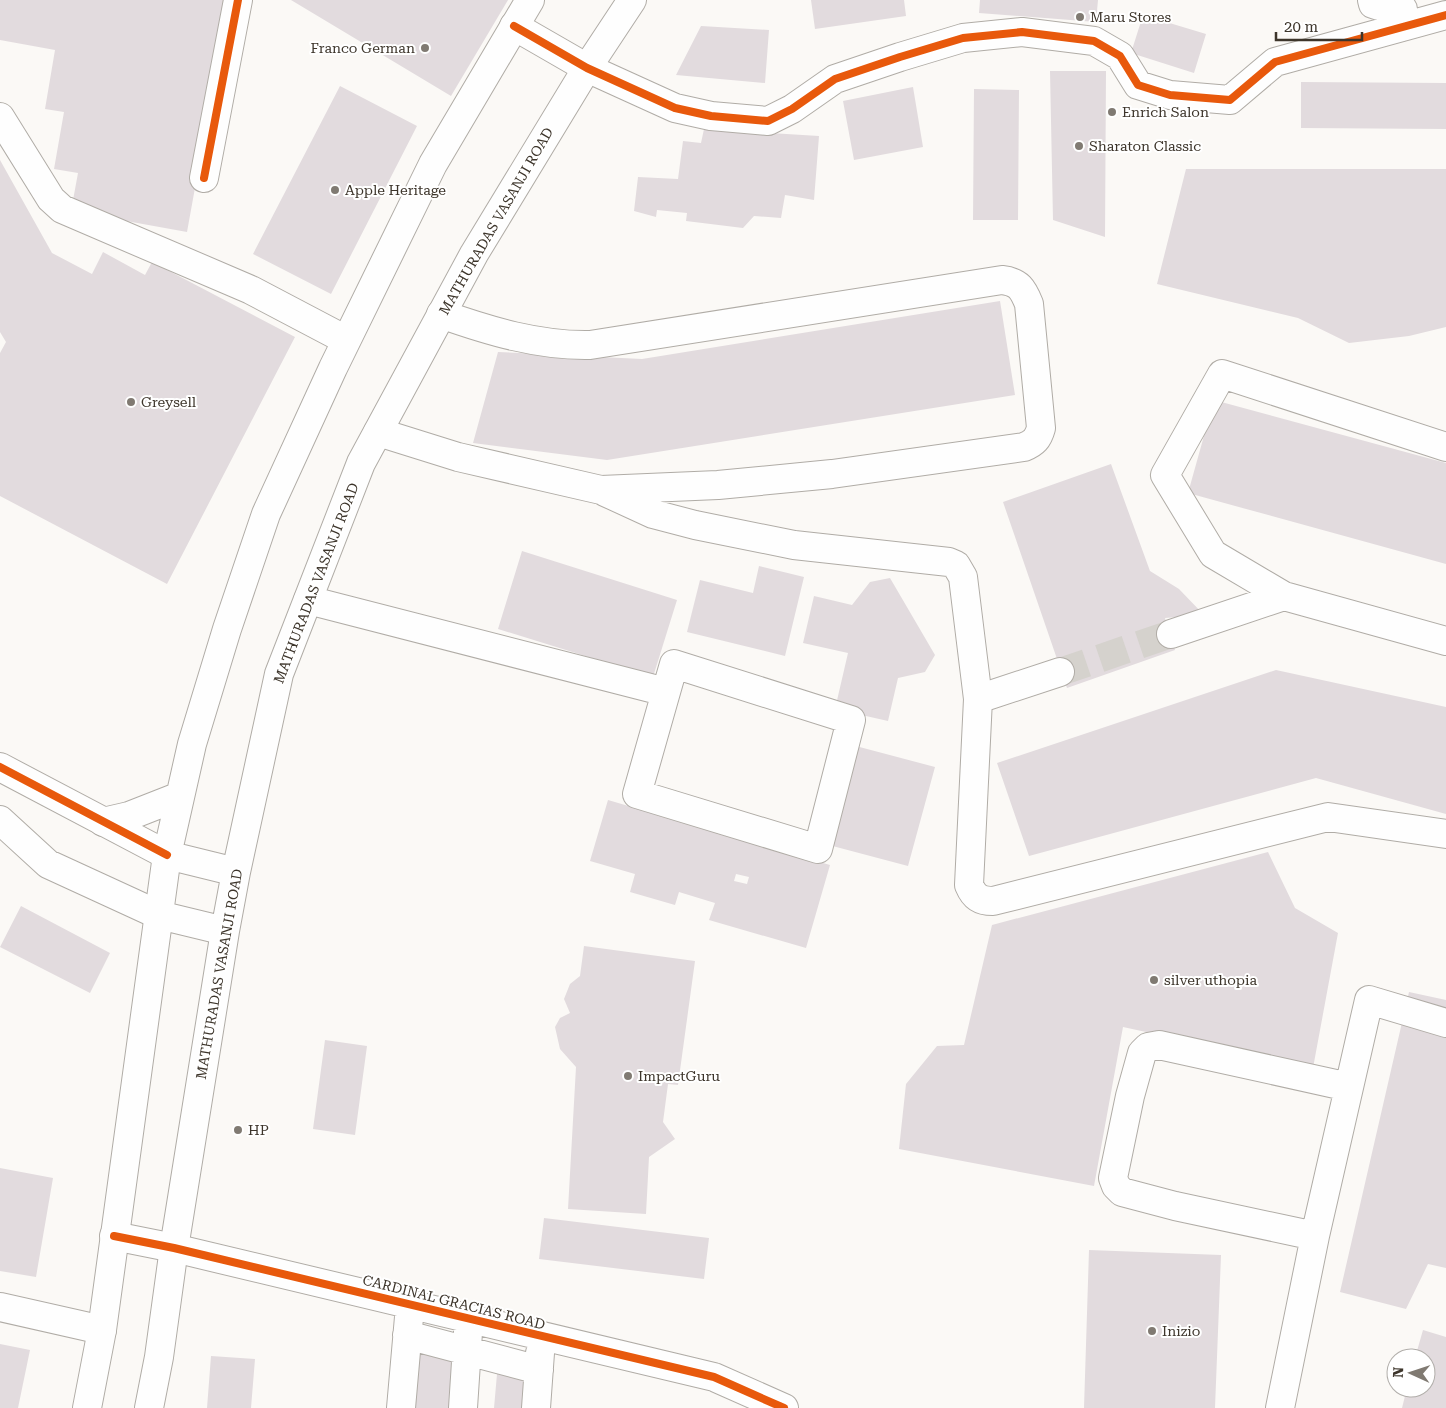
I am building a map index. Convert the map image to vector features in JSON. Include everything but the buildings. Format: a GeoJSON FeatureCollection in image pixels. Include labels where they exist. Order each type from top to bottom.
{"type":"FeatureCollection","features":[{"type":"Feature","properties":{"kind":"main road"},"geometry":{"type":"LineString","coordinates":[[204,178],[238,0]]}},
{"type":"Feature","properties":{"kind":"main road"},"geometry":{"type":"LineString","coordinates":[[88,1408],[102,1330],[167,855],[194,735],[227,629],[266,514],[346,340],[433,164],[530,0]]}},
{"type":"Feature","properties":{"kind":"main road","name":"MATHURADAS VASANJI ROAD"},"geometry":{"type":"LineString","coordinates":[[149,1408],[159,1358],[174,1248],[225,931],[279,674],[361,463],[474,254],[587,68],[632,0]]}},
{"type":"Feature","properties":{"kind":"main road"},"geometry":{"type":"LineString","coordinates":[[1372,0],[1373,4],[1402,18],[1446,15]]}},
{"type":"Feature","properties":{"kind":"main road"},"geometry":{"type":"LineString","coordinates":[[514,26],[587,68],[675,108],[711,116],[768,121],[792,109],[835,79],[963,38],[1022,32],[1094,41],[1120,56],[1138,85],[1170,95],[1230,100],[1275,62],[1402,18],[1446,6]]}},
{"type":"Feature","properties":{"kind":"main road"},"geometry":{"type":"LineString","coordinates":[[0,117],[51,199],[62,209],[251,290],[346,340]]}},
{"type":"Feature","properties":{"kind":"main road"},"geometry":{"type":"LineString","coordinates":[[441,314],[495,333],[564,344],[590,345],[1002,280],[1013,281],[1024,291],[1029,304],[1041,428],[1038,438],[1024,447],[832,474],[718,485],[601,490]]}},
{"type":"Feature","properties":{"kind":"main road"},"geometry":{"type":"LineString","coordinates":[[1446,447],[1222,374],[1165,475],[1213,554],[1284,596],[1446,641]]}},
{"type":"Feature","properties":{"kind":"main road"},"geometry":{"type":"LineString","coordinates":[[378,432],[458,457],[601,490],[653,514],[695,525],[794,545],[949,562],[956,565],[963,577],[978,699],[969,885],[974,895],[983,901],[993,901],[1328,816],[1446,834]]}},
{"type":"Feature","properties":{"kind":"main road"},"geometry":{"type":"LineString","coordinates":[[1171,634],[1284,596]]}},
{"type":"Feature","properties":{"kind":"main road"},"geometry":{"type":"LineString","coordinates":[[308,600],[666,692]]}},
{"type":"Feature","properties":{"kind":"main road"},"geometry":{"type":"LineString","coordinates":[[674,664],[852,720],[818,849],[638,794],[666,692],[674,664]]}},
{"type":"Feature","properties":{"kind":"main road"},"geometry":{"type":"LineString","coordinates":[[978,699],[1060,672]]}},
{"type":"Feature","properties":{"kind":"main road"},"geometry":{"type":"LineString","coordinates":[[0,767],[167,855],[236,872]]}},
{"type":"Feature","properties":{"kind":"main road"},"geometry":{"type":"LineString","coordinates":[[104,822],[130,816],[180,796]]}},
{"type":"Feature","properties":{"kind":"main road"},"geometry":{"type":"LineString","coordinates":[[0,820],[48,864],[159,915],[225,931]]}},
{"type":"Feature","properties":{"kind":"main road"},"geometry":{"type":"LineString","coordinates":[[1280,1408],[1315,1236],[1369,1000],[1446,1023]]}},
{"type":"Feature","properties":{"kind":"main road"},"geometry":{"type":"LineString","coordinates":[[1315,1236],[1175,1206],[1122,1192],[1116,1186],[1113,1178],[1130,1096],[1142,1054],[1148,1047],[1159,1045],[1348,1087]]}},
{"type":"Feature","properties":{"kind":"main road","name":"CARDINAL GRACIAS ROAD"},"geometry":{"type":"LineString","coordinates":[[114,1236],[174,1248],[714,1378],[784,1408]]}},
{"type":"Feature","properties":{"kind":"main road"},"geometry":{"type":"LineString","coordinates":[[401,1408],[410,1304]]}},
{"type":"Feature","properties":{"kind":"main road"},"geometry":{"type":"LineString","coordinates":[[0,1307],[102,1330]]}},
{"type":"Feature","properties":{"kind":"main road"},"geometry":{"type":"LineString","coordinates":[[463,1408],[468,1318]]}},
{"type":"Feature","properties":{"kind":"main road"},"geometry":{"type":"LineString","coordinates":[[407,1335],[539,1370]]}},
{"type":"Feature","properties":{"kind":"main road"},"geometry":{"type":"LineString","coordinates":[[536,1408],[541,1336]]}},
{"type":"Feature","properties":{"kind":"tunnel"},"geometry":{"type":"LineString","coordinates":[[1060,672],[1171,634]]}},
{"type":"Feature","properties":{"kind":"cycle path"},"geometry":{"type":"LineString","coordinates":[[204,178],[238,0]]}},
{"type":"Feature","properties":{"kind":"cycle path"},"geometry":{"type":"LineString","coordinates":[[514,26],[587,68],[675,108],[711,116],[768,121],[792,109],[835,79],[963,38],[1022,32],[1094,41],[1120,56],[1138,85],[1170,95],[1230,100],[1275,62],[1446,15]]}},
{"type":"Feature","properties":{"kind":"cycle path"},"geometry":{"type":"LineString","coordinates":[[0,767],[167,855]]}},
{"type":"Feature","properties":{"kind":"cycle path"},"geometry":{"type":"LineString","coordinates":[[114,1236],[174,1248],[714,1377],[784,1408]]}},
{"type":"Feature","properties":{"kind":"place","name":"Maru Stores"},"geometry":{"type":"Point","coordinates":[1080,17]}},
{"type":"Feature","properties":{"kind":"place","name":"Franco German"},"geometry":{"type":"Point","coordinates":[425,48]}},
{"type":"Feature","properties":{"kind":"place","name":"Enrich Salon"},"geometry":{"type":"Point","coordinates":[1112,112]}},
{"type":"Feature","properties":{"kind":"place","name":"Sharaton Classic"},"geometry":{"type":"Point","coordinates":[1079,146]}},
{"type":"Feature","properties":{"kind":"place","name":"Apple Heritage"},"geometry":{"type":"Point","coordinates":[335,190]}},
{"type":"Feature","properties":{"kind":"place","name":"Greysell"},"geometry":{"type":"Point","coordinates":[131,402]}},
{"type":"Feature","properties":{"kind":"place","name":"silver uthopia"},"geometry":{"type":"Point","coordinates":[1154,980]}},
{"type":"Feature","properties":{"kind":"place","name":"ImpactGuru"},"geometry":{"type":"Point","coordinates":[628,1076]}},
{"type":"Feature","properties":{"kind":"place","name":"HP"},"geometry":{"type":"Point","coordinates":[238,1130]}},
{"type":"Feature","properties":{"kind":"place","name":"Inizio"},"geometry":{"type":"Point","coordinates":[1152,1331]}}]}
